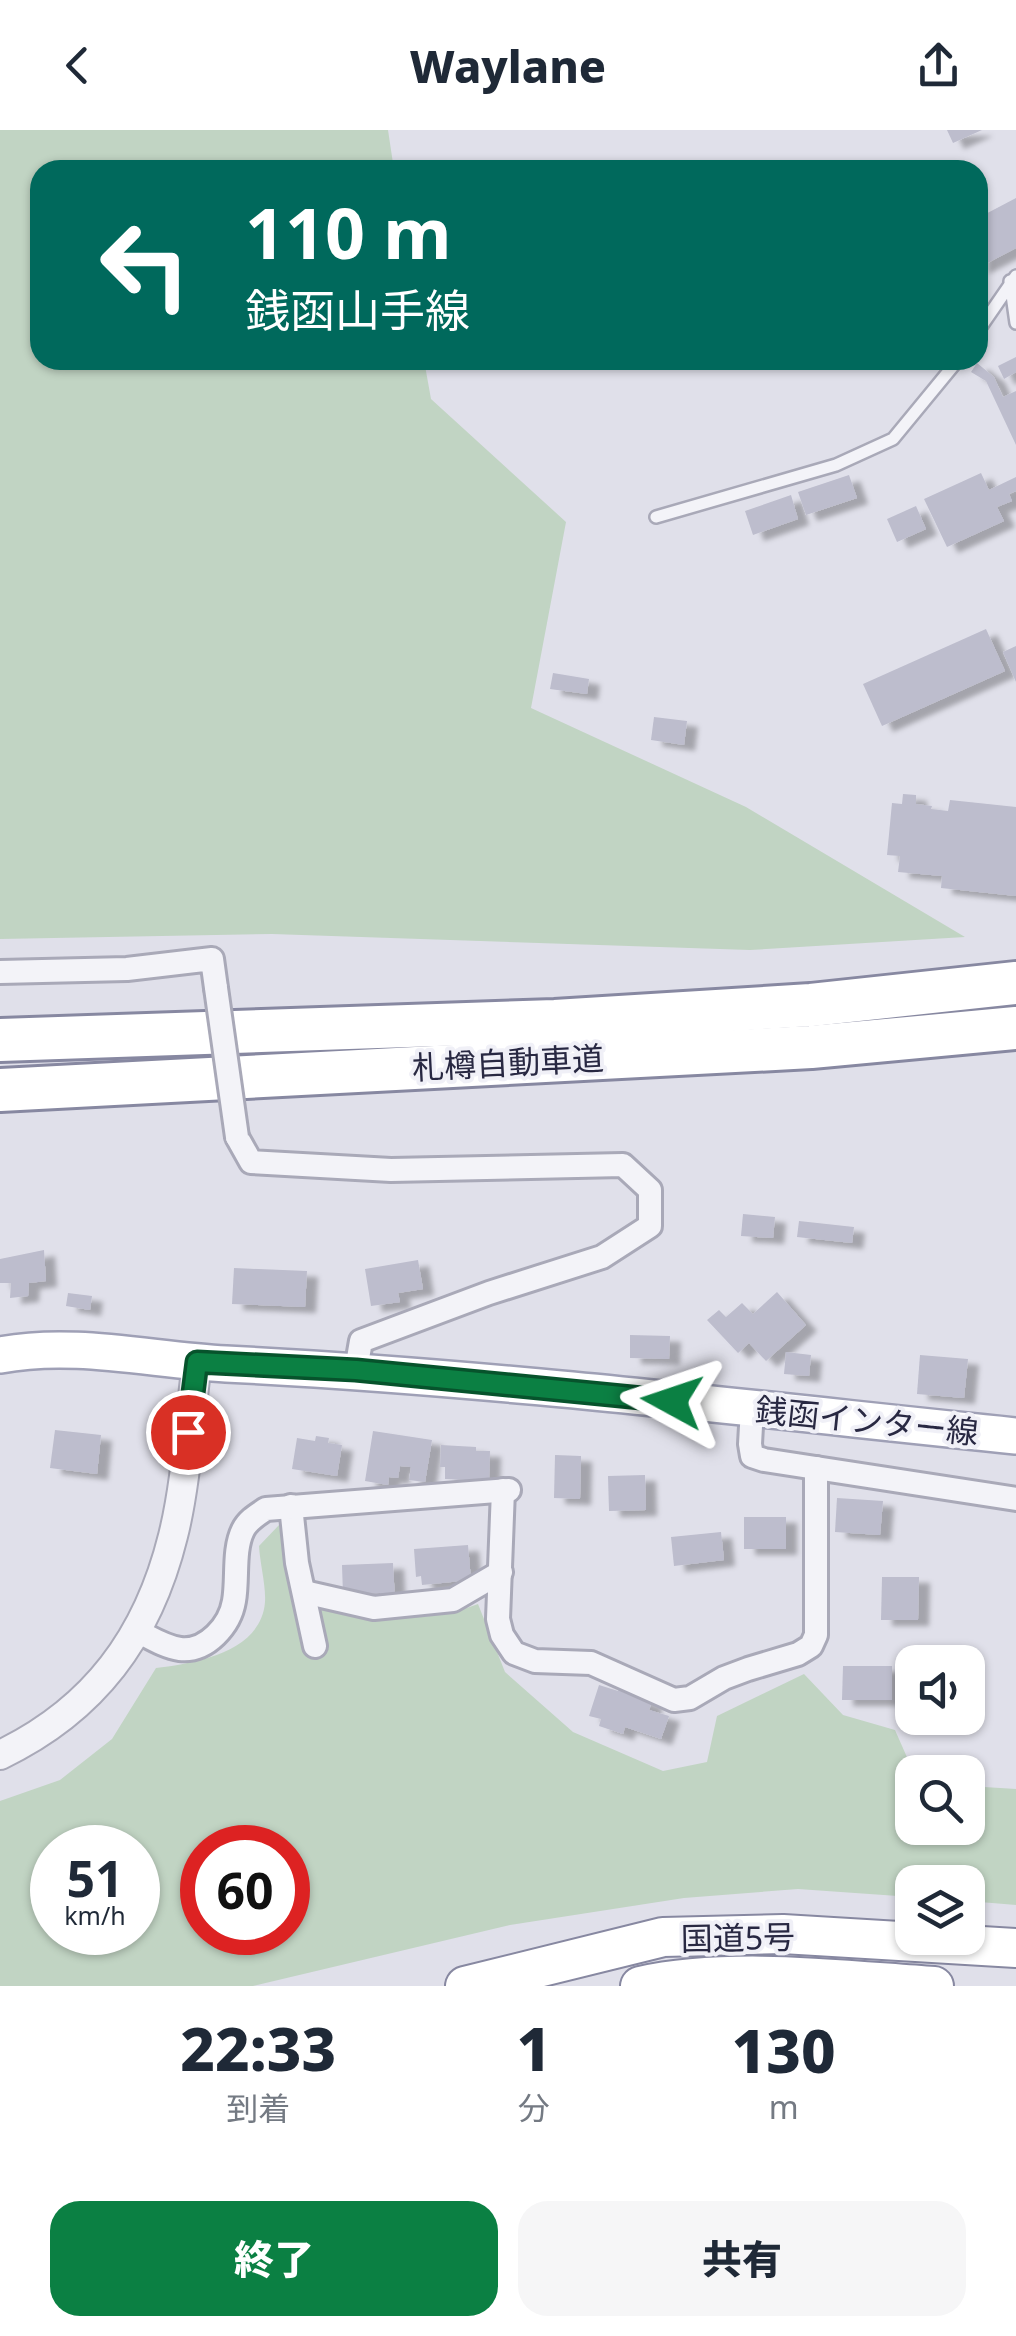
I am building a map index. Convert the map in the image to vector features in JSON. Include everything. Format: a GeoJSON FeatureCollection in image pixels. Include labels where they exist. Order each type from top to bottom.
{"type":"FeatureCollection","features":[{"type":"Feature","properties":{"kind":"highway","name":"札樽自動車道"},"geometry":{"type":"LineString","coordinates":[[0,1040],[555,1021],[811,1005],[1016,983]]}},
{"type":"Feature","properties":{"kind":"highway","name":"札樽自動車道"},"geometry":{"type":"LineString","coordinates":[[0,1090],[811,1047],[1016,1028]]}},
{"type":"Feature","properties":{"kind":"highway"},"geometry":{"type":"LineString","coordinates":[[0,1106],[108,1094],[178,1079]]}},
{"type":"Feature","properties":{"kind":"highway","name":"国道5号"},"geometry":{"type":"LineString","coordinates":[[465,1986],[663,1938],[783,1934],[1016,1948]]}},
{"type":"Feature","properties":{"kind":"highway","name":"国道5号"},"geometry":{"type":"LineString","coordinates":[[640,1986],[668,1980],[786,1977],[934,1986]]}},
{"type":"Feature","properties":{"kind":"main road","name":"銭函インター線"},"geometry":{"type":"LineString","coordinates":[[0,1355],[54,1349],[197,1362],[356,1370],[1016,1436]]}},
{"type":"Feature","properties":{"kind":"street"},"geometry":{"type":"LineString","coordinates":[[0,972],[126,968],[212,959],[237,1137],[251,1162],[390,1170],[623,1164],[650,1190],[650,1226],[602,1258],[489,1293],[361,1341],[356,1370]]}},
{"type":"Feature","properties":{"kind":"street"},"geometry":{"type":"LineString","coordinates":[[0,1755],[50,1728],[92,1692],[128,1650],[153,1598],[174,1535],[197,1362]]}},
{"type":"Feature","properties":{"kind":"street"},"geometry":{"type":"LineString","coordinates":[[752,1408],[752,1456],[786,1465],[1016,1500]]}},
{"type":"Feature","properties":{"kind":"street"},"geometry":{"type":"LineString","coordinates":[[136,1631],[185,1650],[215,1636],[234,1605],[240,1536],[246,1525],[266,1509],[506,1490],[498,1619],[502,1635],[514,1653],[535,1661],[591,1663],[674,1700],[690,1698],[724,1678],[798,1654],[811,1646],[816,1635],[816,1468]]}},
{"type":"Feature","properties":{"kind":"street"},"geometry":{"type":"LineString","coordinates":[[291,1506],[314,1646]]}},
{"type":"Feature","properties":{"kind":"street"},"geometry":{"type":"LineString","coordinates":[[304,1592],[374,1608],[390,1607],[453,1600],[501,1572]]}},
{"type":"Feature","properties":{"kind":"lane"},"geometry":{"type":"LineString","coordinates":[[1013,279],[1016,323]]}},
{"type":"Feature","properties":{"kind":"lane"},"geometry":{"type":"LineString","coordinates":[[988,316],[1013,279]]}},
{"type":"Feature","properties":{"kind":"lane"},"geometry":{"type":"LineString","coordinates":[[656,517],[836,465],[893,439],[950,370]]}},
{"type":"Feature","properties":{"kind":"green space"},"geometry":{"type":"Polygon","coordinates":[[[0,130],[388,130],[392,160],[30,160],[30,370],[426,370],[431,399],[566,522],[531,708],[746,807],[965,937],[750,950],[272,934],[0,939],[0,130]]]}},
{"type":"Feature","properties":{"kind":"green space"},"geometry":{"type":"Polygon","coordinates":[[[279,1525],[293,1604],[363,1615],[409,1617],[432,1616],[478,1604],[505,1672],[573,1732],[663,1771],[707,1762],[717,1716],[804,1674],[843,1715],[895,1730],[906,1755],[895,1755],[895,1845],[985,1845],[985,1787],[1016,1789],[1016,1905],[985,1902],[985,1865],[895,1865],[895,1896],[798,1889],[684,1898],[510,1925],[253,1986],[0,1986],[0,1801],[60,1780],[112,1739],[156,1668],[206,1658],[239,1644],[261,1619],[265,1589],[259,1546],[279,1525]]]}},
{"type":"Feature","properties":{"kind":"building"},"geometry":{"type":"Polygon","coordinates":[[[947,130],[982,130],[953,143],[947,130]]]}},
{"type":"Feature","properties":{"kind":"building"},"geometry":{"type":"Polygon","coordinates":[[[1016,198],[1016,248],[988,263],[988,213],[1016,198]]]}},
{"type":"Feature","properties":{"kind":"building"},"geometry":{"type":"Polygon","coordinates":[[[1016,357],[1016,372],[1004,379],[998,366],[1016,357]]]}},
{"type":"Feature","properties":{"kind":"building"},"geometry":{"type":"Polygon","coordinates":[[[986,370],[994,377],[1003,397],[1016,391],[1016,445],[986,381],[971,372],[986,370]]]}},
{"type":"Feature","properties":{"kind":"building"},"geometry":{"type":"Polygon","coordinates":[[[981,473],[989,490],[1016,477],[1016,491],[1009,494],[1012,501],[997,507],[1004,521],[947,547],[924,499],[981,473]]]}},
{"type":"Feature","properties":{"kind":"building"},"geometry":{"type":"Polygon","coordinates":[[[849,475],[857,498],[806,515],[798,492],[849,475]]]}},
{"type":"Feature","properties":{"kind":"building"},"geometry":{"type":"Polygon","coordinates":[[[791,495],[798,519],[753,535],[745,511],[791,495]]]}},
{"type":"Feature","properties":{"kind":"building"},"geometry":{"type":"Polygon","coordinates":[[[916,506],[926,529],[897,542],[887,519],[916,506]]]}},
{"type":"Feature","properties":{"kind":"building"},"geometry":{"type":"Polygon","coordinates":[[[986,629],[1005,671],[882,726],[863,684],[986,629]]]}},
{"type":"Feature","properties":{"kind":"building"},"geometry":{"type":"Polygon","coordinates":[[[1016,646],[1016,682],[1003,652],[1016,646]]]}},
{"type":"Feature","properties":{"kind":"building"},"geometry":{"type":"Polygon","coordinates":[[[553,673],[589,679],[587,694],[550,689],[553,673]]]}},
{"type":"Feature","properties":{"kind":"building"},"geometry":{"type":"Polygon","coordinates":[[[654,717],[687,721],[684,745],[651,740],[654,717]]]}},
{"type":"Feature","properties":{"kind":"building"},"geometry":{"type":"Polygon","coordinates":[[[903,794],[916,795],[916,804],[948,811],[950,800],[1016,807],[1016,896],[941,888],[942,876],[898,872],[900,856],[887,855],[892,803],[902,804],[903,794]]]}},
{"type":"Feature","properties":{"kind":"building"},"geometry":{"type":"Polygon","coordinates":[[[743,1214],[775,1217],[773,1238],[741,1236],[743,1214]]]}},
{"type":"Feature","properties":{"kind":"building"},"geometry":{"type":"Polygon","coordinates":[[[799,1221],[854,1227],[852,1243],[797,1237],[799,1221]]]}},
{"type":"Feature","properties":{"kind":"building"},"geometry":{"type":"Polygon","coordinates":[[[44,1250],[46,1281],[29,1283],[28,1296],[10,1298],[11,1283],[0,1283],[0,1259],[44,1250]]]}},
{"type":"Feature","properties":{"kind":"building"},"geometry":{"type":"Polygon","coordinates":[[[418,1260],[423,1289],[398,1293],[400,1302],[371,1306],[365,1269],[418,1260]]]}},
{"type":"Feature","properties":{"kind":"building"},"geometry":{"type":"Polygon","coordinates":[[[234,1268],[307,1271],[305,1307],[232,1304],[234,1268]]]}},
{"type":"Feature","properties":{"kind":"building"},"geometry":{"type":"Polygon","coordinates":[[[777,1292],[806,1325],[766,1361],[749,1343],[738,1353],[707,1320],[719,1310],[726,1317],[742,1303],[753,1314],[777,1292]]]}},
{"type":"Feature","properties":{"kind":"building"},"geometry":{"type":"Polygon","coordinates":[[[68,1293],[92,1296],[90,1310],[66,1306],[68,1293]]]}},
{"type":"Feature","properties":{"kind":"building"},"geometry":{"type":"Polygon","coordinates":[[[630,1335],[670,1336],[669,1359],[630,1358],[630,1335]]]}},
{"type":"Feature","properties":{"kind":"building"},"geometry":{"type":"Polygon","coordinates":[[[786,1352],[811,1355],[809,1376],[784,1374],[786,1352]]]}},
{"type":"Feature","properties":{"kind":"building"},"geometry":{"type":"Polygon","coordinates":[[[920,1355],[968,1359],[964,1398],[917,1394],[920,1355]]]}},
{"type":"Feature","properties":{"kind":"building"},"geometry":{"type":"Polygon","coordinates":[[[55,1430],[101,1435],[97,1474],[50,1468],[55,1430]]]}},
{"type":"Feature","properties":{"kind":"building"},"geometry":{"type":"Polygon","coordinates":[[[373,1431],[432,1440],[425,1482],[409,1480],[411,1467],[400,1466],[398,1478],[389,1477],[388,1485],[365,1481],[373,1431]]]}},
{"type":"Feature","properties":{"kind":"building"},"geometry":{"type":"Polygon","coordinates":[[[316,1436],[342,1445],[337,1476],[292,1469],[297,1438],[315,1441],[316,1436]]]}},
{"type":"Feature","properties":{"kind":"building"},"geometry":{"type":"Polygon","coordinates":[[[441,1445],[490,1451],[489,1481],[445,1479],[445,1467],[440,1467],[441,1445]]]}},
{"type":"Feature","properties":{"kind":"building"},"geometry":{"type":"Polygon","coordinates":[[[555,1455],[581,1456],[580,1499],[554,1498],[555,1455]]]}},
{"type":"Feature","properties":{"kind":"building"},"geometry":{"type":"Polygon","coordinates":[[[645,1475],[646,1510],[609,1511],[608,1476],[645,1475]]]}},
{"type":"Feature","properties":{"kind":"building"},"geometry":{"type":"Polygon","coordinates":[[[837,1498],[883,1501],[880,1535],[835,1532],[837,1498]]]}},
{"type":"Feature","properties":{"kind":"building"},"geometry":{"type":"Polygon","coordinates":[[[744,1517],[786,1517],[786,1549],[744,1549],[744,1517]]]}},
{"type":"Feature","properties":{"kind":"building"},"geometry":{"type":"Polygon","coordinates":[[[721,1532],[724,1560],[674,1566],[671,1537],[721,1532]]]}},
{"type":"Feature","properties":{"kind":"building"},"geometry":{"type":"Polygon","coordinates":[[[468,1545],[471,1580],[422,1585],[421,1576],[416,1577],[414,1549],[468,1545]]]}},
{"type":"Feature","properties":{"kind":"building"},"geometry":{"type":"Polygon","coordinates":[[[393,1563],[395,1601],[380,1601],[380,1593],[343,1595],[342,1565],[393,1563]]]}},
{"type":"Feature","properties":{"kind":"building"},"geometry":{"type":"Polygon","coordinates":[[[882,1577],[919,1577],[918,1620],[881,1620],[882,1577]]]}},
{"type":"Feature","properties":{"kind":"building"},"geometry":{"type":"Polygon","coordinates":[[[843,1666],[892,1666],[892,1700],[842,1700],[843,1666]]]}},
{"type":"Feature","properties":{"kind":"building"},"geometry":{"type":"Polygon","coordinates":[[[599,1685],[634,1692],[633,1695],[652,1702],[649,1710],[669,1716],[661,1739],[625,1727],[623,1734],[599,1726],[601,1719],[589,1716],[599,1685]]]}},
{"type":"Feature","properties":{"kind":"route"},"geometry":{"type":"LineString","coordinates":[[188,1432],[197,1362],[356,1370],[672,1401]]}}]}
